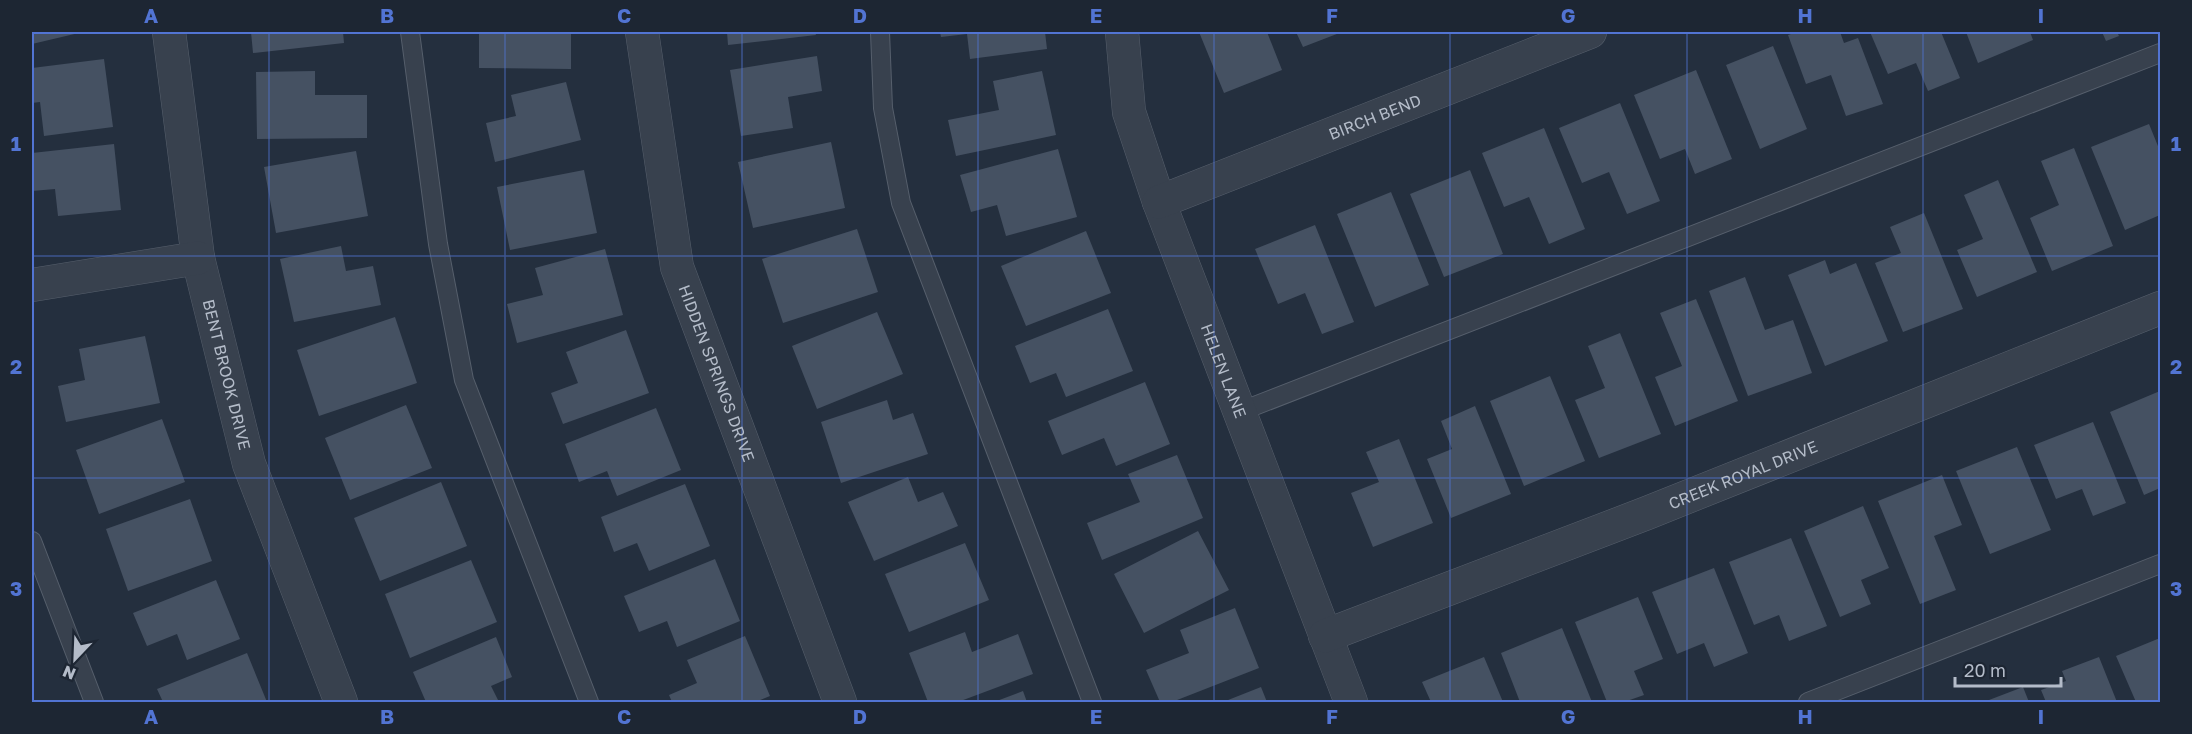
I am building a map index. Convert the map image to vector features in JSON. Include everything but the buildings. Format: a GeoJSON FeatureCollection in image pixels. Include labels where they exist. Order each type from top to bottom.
{"type":"FeatureCollection","features":[{"type":"Feature","properties":{"kind":"street","name":"BENT BROOK DRIVE"},"geometry":{"type":"LineString","coordinates":[[169,32],[198,258],[249,464],[341,702]]}},
{"type":"Feature","properties":{"kind":"street","name":"HIDDEN SPRINGS DRIVE"},"geometry":{"type":"LineString","coordinates":[[642,32],[677,267],[840,702]]}},
{"type":"Feature","properties":{"kind":"street","name":"HELEN LANE"},"geometry":{"type":"LineString","coordinates":[[1122,32],[1129,112],[1159,202],[1351,702]]}},
{"type":"Feature","properties":{"kind":"street","name":"BIRCH BEND"},"geometry":{"type":"LineString","coordinates":[[1159,202],[1590,32]]}},
{"type":"Feature","properties":{"kind":"street"},"geometry":{"type":"LineString","coordinates":[[32,285],[198,258]]}},
{"type":"Feature","properties":{"kind":"street","name":"CREEK ROYAL DRIVE"},"geometry":{"type":"LineString","coordinates":[[1325,636],[1647,513],[2160,308]]}},
{"type":"Feature","properties":{"kind":"lane"},"geometry":{"type":"LineString","coordinates":[[410,32],[438,244],[464,380],[589,702]]}},
{"type":"Feature","properties":{"kind":"lane"},"geometry":{"type":"LineString","coordinates":[[880,32],[883,108],[901,203],[1092,702]]}},
{"type":"Feature","properties":{"kind":"lane"},"geometry":{"type":"LineString","coordinates":[[1239,412],[2160,53]]}},
{"type":"Feature","properties":{"kind":"lane"},"geometry":{"type":"LineString","coordinates":[[32,541],[94,702]]}},
{"type":"Feature","properties":{"kind":"lane"},"geometry":{"type":"LineString","coordinates":[[1808,702],[2160,564]]}}]}
